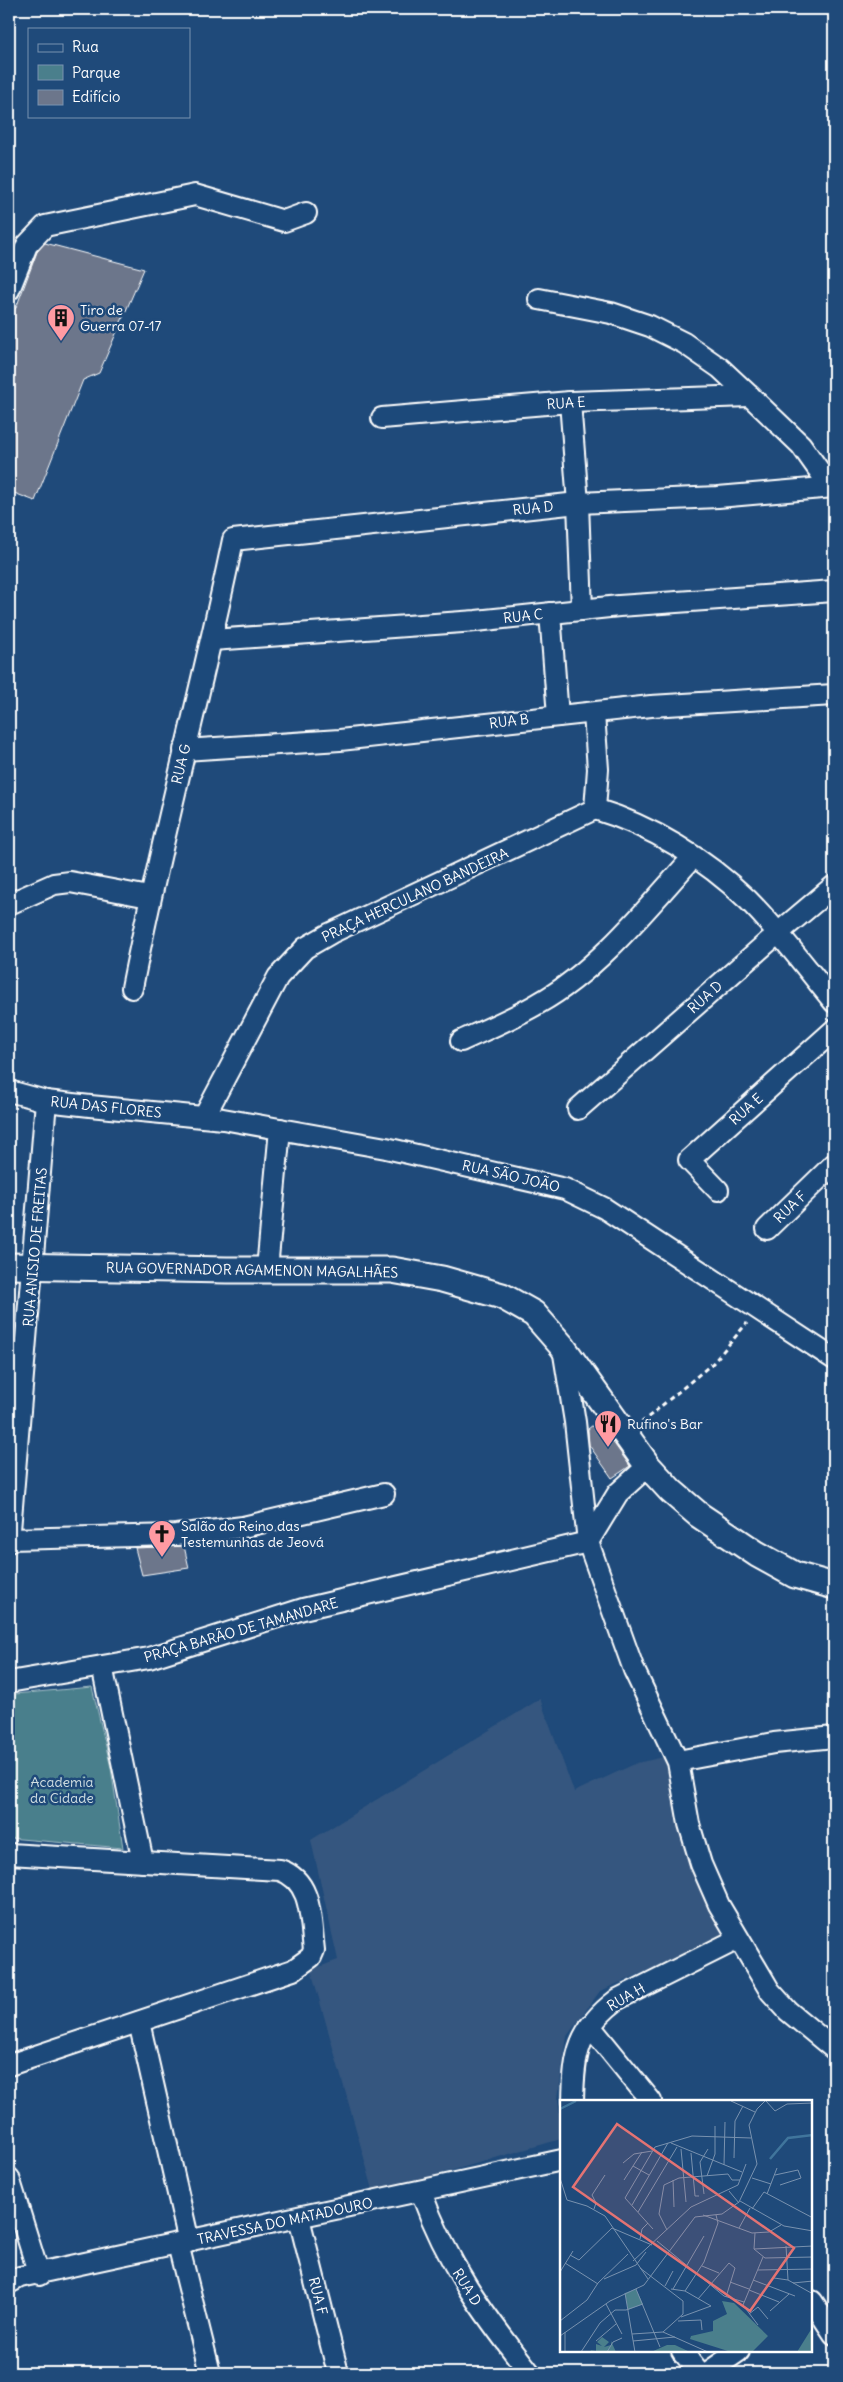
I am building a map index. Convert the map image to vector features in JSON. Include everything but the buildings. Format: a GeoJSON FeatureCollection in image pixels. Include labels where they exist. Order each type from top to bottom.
{"type":"FeatureCollection","features":[{"type":"Feature","properties":{"kind":"street"},"geometry":{"type":"LineString","coordinates":[[9,290],[27,245],[46,226],[194,194],[284,221],[306,214]]}},
{"type":"Feature","properties":{"kind":"street"},"geometry":{"type":"LineString","coordinates":[[539,299],[611,313],[650,326],[684,343],[720,368],[750,396],[800,445],[832,487]]}},
{"type":"Feature","properties":{"kind":"street","name":"RUA E"},"geometry":{"type":"LineString","coordinates":[[382,418],[570,402],[750,396]]}},
{"type":"Feature","properties":{"kind":"street"},"geometry":{"type":"LineString","coordinates":[[570,402],[578,503],[582,610]]}},
{"type":"Feature","properties":{"kind":"street","name":"RUA D"},"geometry":{"type":"LineString","coordinates":[[233,540],[578,503],[718,497],[832,487]]}},
{"type":"Feature","properties":{"kind":"street","name":"RUA G"},"geometry":{"type":"LineString","coordinates":[[132,988],[150,898],[184,750],[212,640],[233,540]]}},
{"type":"Feature","properties":{"kind":"street","name":"RUA C"},"geometry":{"type":"LineString","coordinates":[[212,640],[476,621],[582,610],[834,591]]}},
{"type":"Feature","properties":{"kind":"street"},"geometry":{"type":"LineString","coordinates":[[550,613],[558,716]]}},
{"type":"Feature","properties":{"kind":"street","name":"RUA B"},"geometry":{"type":"LineString","coordinates":[[184,750],[340,740],[558,716],[594,714],[651,706],[834,695]]}},
{"type":"Feature","properties":{"kind":"street"},"geometry":{"type":"LineString","coordinates":[[594,714],[598,769],[595,809],[627,818],[693,857],[748,901],[834,1002]]}},
{"type":"Feature","properties":{"kind":"street","name":"PRAÇA HERCULANO BANDEIRA"},"geometry":{"type":"LineString","coordinates":[[204,1117],[278,977],[305,948],[331,933],[595,809]]}},
{"type":"Feature","properties":{"kind":"street"},"geometry":{"type":"LineString","coordinates":[[460,1041],[540,1003],[569,983],[624,934],[693,857]]}},
{"type":"Feature","properties":{"kind":"street"},"geometry":{"type":"LineString","coordinates":[[9,904],[54,884],[70,882],[150,898]]}},
{"type":"Feature","properties":{"kind":"street","name":"RUA D"},"geometry":{"type":"LineString","coordinates":[[578,1110],[834,886]]}},
{"type":"Feature","properties":{"kind":"street","name":"RUA E"},"geometry":{"type":"LineString","coordinates":[[718,1190],[689,1160],[834,1030]]}},
{"type":"Feature","properties":{"kind":"street","name":"RUA DAS FLORES"},"geometry":{"type":"LineString","coordinates":[[9,1091],[46,1100],[204,1117]]}},
{"type":"Feature","properties":{"kind":"street","name":"RUA ANISIO DE FREITAS"},"geometry":{"type":"LineString","coordinates":[[9,1540],[34,1266],[46,1100]]}},
{"type":"Feature","properties":{"kind":"street","name":"RUA SÃO JOÃO"},"geometry":{"type":"LineString","coordinates":[[204,1117],[386,1148],[565,1188],[604,1208],[834,1359]]}},
{"type":"Feature","properties":{"kind":"street"},"geometry":{"type":"LineString","coordinates":[[267,1269],[280,1129]]}},
{"type":"Feature","properties":{"kind":"street","name":"RUA F"},"geometry":{"type":"LineString","coordinates":[[767,1229],[834,1164]]}},
{"type":"Feature","properties":{"kind":"street","name":"RUA GOVERNADOR AGAMENON MAGALHÃES"},"geometry":{"type":"LineString","coordinates":[[9,1266],[392,1270],[442,1279],[502,1296],[534,1314],[562,1346],[648,1466],[671,1491],[699,1515],[757,1554],[795,1575],[834,1586]]}},
{"type":"Feature","properties":{"kind":"street"},"geometry":{"type":"LineString","coordinates":[[562,1346],[575,1422],[588,1542],[634,1670],[678,1761],[689,1824],[701,1864],[719,1905],[738,1939],[776,1998],[788,2011],[834,2049]]}},
{"type":"Feature","properties":{"kind":"street"},"geometry":{"type":"LineString","coordinates":[[588,1542],[618,1492],[629,1480],[648,1466]]}},
{"type":"Feature","properties":{"kind":"street"},"geometry":{"type":"LineString","coordinates":[[9,1540],[176,1535],[243,1527],[384,1494]]}},
{"type":"Feature","properties":{"kind":"street","name":"PRAÇA BARÃO DE TAMANDARE"},"geometry":{"type":"LineString","coordinates":[[9,1682],[149,1658],[303,1609],[588,1542]]}},
{"type":"Feature","properties":{"kind":"street"},"geometry":{"type":"LineString","coordinates":[[102,1666],[144,1862]]}},
{"type":"Feature","properties":{"kind":"street"},"geometry":{"type":"LineString","coordinates":[[678,1761],[766,1745],[834,1737]]}},
{"type":"Feature","properties":{"kind":"street"},"geometry":{"type":"LineString","coordinates":[[9,1854],[280,1870],[292,1874],[305,1890],[314,1950],[311,1957],[293,1970],[9,2065]]}},
{"type":"Feature","properties":{"kind":"street","name":"RUA H"},"geometry":{"type":"LineString","coordinates":[[573,2100],[578,2047],[590,2026],[603,2010],[618,1999],[738,1939]]}},
{"type":"Feature","properties":{"kind":"street"},"geometry":{"type":"LineString","coordinates":[[139,2022],[210,2373]]}},
{"type":"Feature","properties":{"kind":"street"},"geometry":{"type":"LineString","coordinates":[[590,2026],[650,2100]]}},
{"type":"Feature","properties":{"kind":"street","name":"TRAVESSA DO MATADOURO"},"geometry":{"type":"LineString","coordinates":[[9,2283],[20,2277],[39,2275],[560,2160]]}},
{"type":"Feature","properties":{"kind":"street"},"geometry":{"type":"LineString","coordinates":[[9,2178],[39,2275]]}},
{"type":"Feature","properties":{"kind":"street","name":"RUA D"},"geometry":{"type":"LineString","coordinates":[[421,2192],[434,2229],[466,2286],[530,2373]]}},
{"type":"Feature","properties":{"kind":"street","name":"RUA F"},"geometry":{"type":"LineString","coordinates":[[298,2218],[338,2373]]}},
{"type":"Feature","properties":{"kind":"street"},"geometry":{"type":"LineString","coordinates":[[813,2302],[834,2334]]}},
{"type":"Feature","properties":{"kind":"street"},"geometry":{"type":"LineString","coordinates":[[683,2352],[700,2373]]}},
{"type":"Feature","properties":{"kind":"street"},"geometry":{"type":"LineString","coordinates":[[707,2373],[738,2352]]}},
{"type":"Feature","properties":{"kind":"path"},"geometry":{"type":"LineString","coordinates":[[626,1436],[713,1363],[758,1308]]}},
{"type":"Feature","properties":{"kind":"shaded area"},"geometry":{"type":"Polygon","coordinates":[[[540,1699],[574,1792],[637,1763],[664,1757],[697,1881],[722,1934],[698,1949],[600,1991],[567,2036],[558,2097],[560,2139],[374,2193],[311,1970],[338,1960],[311,1840],[540,1699]]]}},
{"type":"Feature","properties":{"kind":"green space","name":"Academia da Cidade"},"geometry":{"type":"Polygon","coordinates":[[[92,1687],[111,1768],[123,1848],[9,1838],[9,1751],[15,1694],[92,1687]]]}},
{"type":"Feature","properties":{"kind":"place","name":"Tiro de Guerra 07-17"},"geometry":{"type":"Point","coordinates":[61,342]}},
{"type":"Feature","properties":{"kind":"place","name":"Rufino's Bar"},"geometry":{"type":"Point","coordinates":[608,1448]}},
{"type":"Feature","properties":{"kind":"place","name":"Salão do Reino das Testemunhas de Jeová"},"geometry":{"type":"Point","coordinates":[162,1558]}}]}
